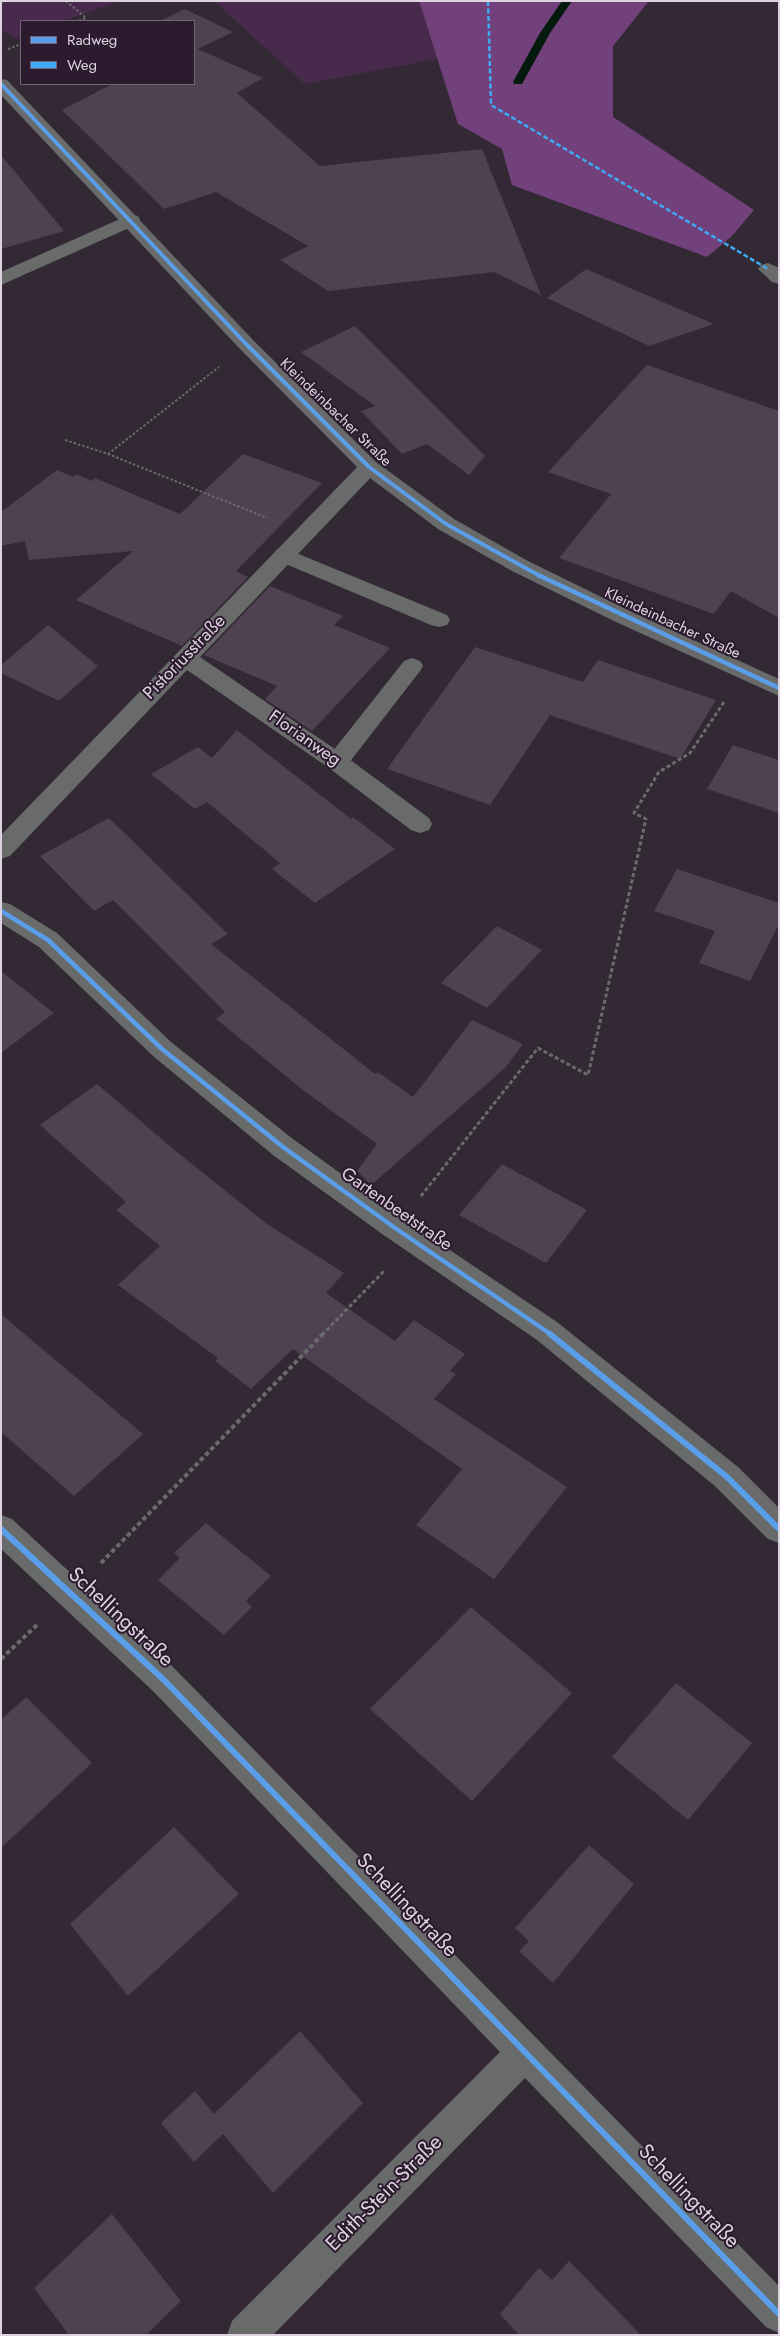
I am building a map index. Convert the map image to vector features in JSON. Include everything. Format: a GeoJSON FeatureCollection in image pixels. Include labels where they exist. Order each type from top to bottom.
{"type":"FeatureCollection","features":[{"type":"Feature","properties":{"kind":"street","name":"Kleindeinbacher Straße"},"geometry":{"type":"LineString","coordinates":[[1,84],[247,345],[369,467],[446,524],[520,566],[624,617],[779,688]]}},
{"type":"Feature","properties":{"kind":"street"},"geometry":{"type":"LineString","coordinates":[[1,279],[130,220]]}},
{"type":"Feature","properties":{"kind":"street","name":"Pistoriusstraße"},"geometry":{"type":"LineString","coordinates":[[1,850],[369,467]]}},
{"type":"Feature","properties":{"kind":"street"},"geometry":{"type":"LineString","coordinates":[[284,555],[439,620]]}},
{"type":"Feature","properties":{"kind":"street","name":"Florianweg"},"geometry":{"type":"LineString","coordinates":[[186,658],[336,762],[420,824]]}},
{"type":"Feature","properties":{"kind":"street"},"geometry":{"type":"LineString","coordinates":[[336,762],[412,666]]}},
{"type":"Feature","properties":{"kind":"street","name":"Gartenbeetstraße"},"geometry":{"type":"LineString","coordinates":[[1,911],[48,940],[162,1049],[283,1147],[405,1234],[547,1331],[727,1477],[779,1529]]}},
{"type":"Feature","properties":{"kind":"street","name":"Schellingstraße"},"geometry":{"type":"LineString","coordinates":[[1,1529],[164,1680],[779,2314]]}},
{"type":"Feature","properties":{"kind":"street","name":"Edith-Stein-Straße"},"geometry":{"type":"LineString","coordinates":[[246,2335],[525,2052]]}},
{"type":"Feature","properties":{"kind":"path"},"geometry":{"type":"LineString","coordinates":[[66,1],[86,18],[81,20]]}},
{"type":"Feature","properties":{"kind":"path"},"geometry":{"type":"LineString","coordinates":[[1,52],[20,44]]}},
{"type":"Feature","properties":{"kind":"path"},"geometry":{"type":"LineString","coordinates":[[108,454],[247,345]]}},
{"type":"Feature","properties":{"kind":"path"},"geometry":{"type":"LineString","coordinates":[[64,440],[108,454],[305,534]]}},
{"type":"Feature","properties":{"kind":"path"},"geometry":{"type":"LineString","coordinates":[[1,1658],[71,1594],[405,1234],[538,1048],[588,1075],[646,819],[634,812],[659,772],[690,753],[744,671]]}},
{"type":"Feature","properties":{"kind":"shaded area"},"geometry":{"type":"Polygon","coordinates":[[[1,1],[120,1],[67,20],[20,20],[20,37],[15,39],[1,29],[1,1]]]}},
{"type":"Feature","properties":{"kind":"shaded area"},"geometry":{"type":"Polygon","coordinates":[[[214,1],[419,1],[437,59],[305,84],[214,1]]]}},
{"type":"Feature","properties":{"kind":"shaded area"},"geometry":{"type":"Polygon","coordinates":[[[419,1],[649,1],[613,46],[613,117],[754,210],[731,237],[707,257],[512,185],[502,149],[458,124],[419,1]]]}},
{"type":"Feature","properties":{"kind":"building"},"geometry":{"type":"Polygon","coordinates":[[[185,9],[233,32],[198,49],[263,78],[237,93],[320,166],[482,149],[541,295],[494,272],[328,291],[280,260],[308,246],[216,192],[164,209],[62,110],[110,85],[195,85],[195,20],[162,20],[185,9]]]}},
{"type":"Feature","properties":{"kind":"building"},"geometry":{"type":"Polygon","coordinates":[[[1,155],[64,231],[1,249],[1,155]]]}},
{"type":"Feature","properties":{"kind":"building"},"geometry":{"type":"Polygon","coordinates":[[[586,269],[714,324],[649,346],[547,298],[586,269]]]}},
{"type":"Feature","properties":{"kind":"building"},"geometry":{"type":"Polygon","coordinates":[[[355,326],[485,456],[469,475],[427,444],[402,454],[361,411],[375,406],[301,352],[355,326]]]}},
{"type":"Feature","properties":{"kind":"building"},"geometry":{"type":"Polygon","coordinates":[[[647,365],[779,411],[779,618],[731,591],[714,614],[559,558],[611,494],[548,472],[647,365]]]}},
{"type":"Feature","properties":{"kind":"building"},"geometry":{"type":"Polygon","coordinates":[[[243,454],[322,483],[236,571],[248,577],[182,646],[76,600],[133,551],[29,560],[25,541],[1,546],[1,512],[57,470],[73,477],[77,474],[91,481],[95,478],[180,514],[243,454]]]}},
{"type":"Feature","properties":{"kind":"building"},"geometry":{"type":"Polygon","coordinates":[[[270,586],[343,616],[334,625],[390,648],[312,731],[265,699],[277,686],[204,655],[270,586]]]}},
{"type":"Feature","properties":{"kind":"building"},"geometry":{"type":"Polygon","coordinates":[[[48,625],[98,666],[59,701],[1,673],[1,665],[48,625]]]}},
{"type":"Feature","properties":{"kind":"building"},"geometry":{"type":"Polygon","coordinates":[[[475,647],[583,682],[598,660],[716,700],[680,759],[550,715],[490,805],[387,769],[475,647]]]}},
{"type":"Feature","properties":{"kind":"building"},"geometry":{"type":"Polygon","coordinates":[[[237,730],[351,819],[353,817],[395,849],[315,903],[272,869],[280,863],[207,802],[195,809],[151,774],[198,747],[212,758],[237,730]]]}},
{"type":"Feature","properties":{"kind":"building"},"geometry":{"type":"Polygon","coordinates":[[[733,745],[779,760],[779,813],[707,789],[733,745]]]}},
{"type":"Feature","properties":{"kind":"building"},"geometry":{"type":"Polygon","coordinates":[[[109,818],[228,934],[211,944],[375,1074],[378,1072],[413,1097],[472,1020],[523,1044],[505,1068],[371,1185],[357,1171],[377,1144],[303,1090],[216,1019],[225,1012],[113,900],[94,911],[40,856],[109,818]]]}},
{"type":"Feature","properties":{"kind":"building"},"geometry":{"type":"Polygon","coordinates":[[[677,869],[779,903],[779,924],[750,981],[699,963],[715,931],[654,911],[677,869]]]}},
{"type":"Feature","properties":{"kind":"building"},"geometry":{"type":"Polygon","coordinates":[[[497,926],[542,950],[487,1008],[441,983],[497,926]]]}},
{"type":"Feature","properties":{"kind":"building"},"geometry":{"type":"Polygon","coordinates":[[[1,971],[54,1013],[1,1053],[1,971]]]}},
{"type":"Feature","properties":{"kind":"building"},"geometry":{"type":"Polygon","coordinates":[[[97,1084],[177,1152],[267,1224],[344,1273],[326,1293],[395,1341],[414,1320],[465,1354],[450,1371],[456,1374],[434,1399],[567,1487],[494,1579],[416,1525],[462,1469],[293,1349],[251,1389],[215,1361],[218,1358],[118,1285],[160,1246],[116,1210],[126,1202],[40,1125],[97,1084]]]}},
{"type":"Feature","properties":{"kind":"building"},"geometry":{"type":"Polygon","coordinates":[[[502,1164],[587,1210],[546,1263],[459,1215],[502,1164]]]}},
{"type":"Feature","properties":{"kind":"building"},"geometry":{"type":"Polygon","coordinates":[[[1,1314],[143,1434],[74,1496],[1,1432],[1,1314]]]}},
{"type":"Feature","properties":{"kind":"building"},"geometry":{"type":"Polygon","coordinates":[[[206,1523],[271,1576],[246,1601],[252,1607],[224,1635],[158,1580],[180,1558],[174,1553],[206,1523]]]}},
{"type":"Feature","properties":{"kind":"building"},"geometry":{"type":"Polygon","coordinates":[[[471,1607],[572,1693],[472,1801],[370,1709],[471,1607]]]}},
{"type":"Feature","properties":{"kind":"building"},"geometry":{"type":"Polygon","coordinates":[[[676,1683],[752,1743],[688,1820],[612,1757],[676,1683]]]}},
{"type":"Feature","properties":{"kind":"building"},"geometry":{"type":"Polygon","coordinates":[[[26,1697],[92,1763],[1,1848],[1,1720],[26,1697]]]}},
{"type":"Feature","properties":{"kind":"building"},"geometry":{"type":"Polygon","coordinates":[[[174,1827],[239,1894],[128,1996],[70,1924],[174,1827]]]}},
{"type":"Feature","properties":{"kind":"building"},"geometry":{"type":"Polygon","coordinates":[[[589,1845],[634,1884],[553,1983],[519,1951],[529,1941],[515,1928],[589,1845]]]}},
{"type":"Feature","properties":{"kind":"building"},"geometry":{"type":"Polygon","coordinates":[[[300,2031],[363,2103],[273,2193],[223,2134],[194,2162],[161,2123],[195,2091],[214,2114],[300,2031]]]}},
{"type":"Feature","properties":{"kind":"building"},"geometry":{"type":"Polygon","coordinates":[[[112,2214],[181,2301],[146,2335],[69,2335],[34,2288],[112,2214]]]}},
{"type":"Feature","properties":{"kind":"building"},"geometry":{"type":"Polygon","coordinates":[[[569,2261],[641,2335],[519,2335],[500,2314],[539,2268],[552,2280],[569,2261]]]}},
{"type":"Feature","properties":{"kind":"waterway"},"geometry":{"type":"LineString","coordinates":[[518,82],[545,33],[567,1]]}},
{"type":"Feature","properties":{"kind":"marked path"},"geometry":{"type":"LineString","coordinates":[[488,1],[491,105],[768,269]]}},
{"type":"Feature","properties":{"kind":"cycle path"},"geometry":{"type":"LineString","coordinates":[[1,84],[247,345],[369,467],[446,524],[520,566],[624,617],[779,688]]}},
{"type":"Feature","properties":{"kind":"cycle path"},"geometry":{"type":"LineString","coordinates":[[1,911],[48,940],[162,1049],[283,1147],[395,1228],[547,1331],[727,1477],[779,1529]]}},
{"type":"Feature","properties":{"kind":"cycle path"},"geometry":{"type":"LineString","coordinates":[[1,1529],[164,1680],[779,2314]]}}]}
